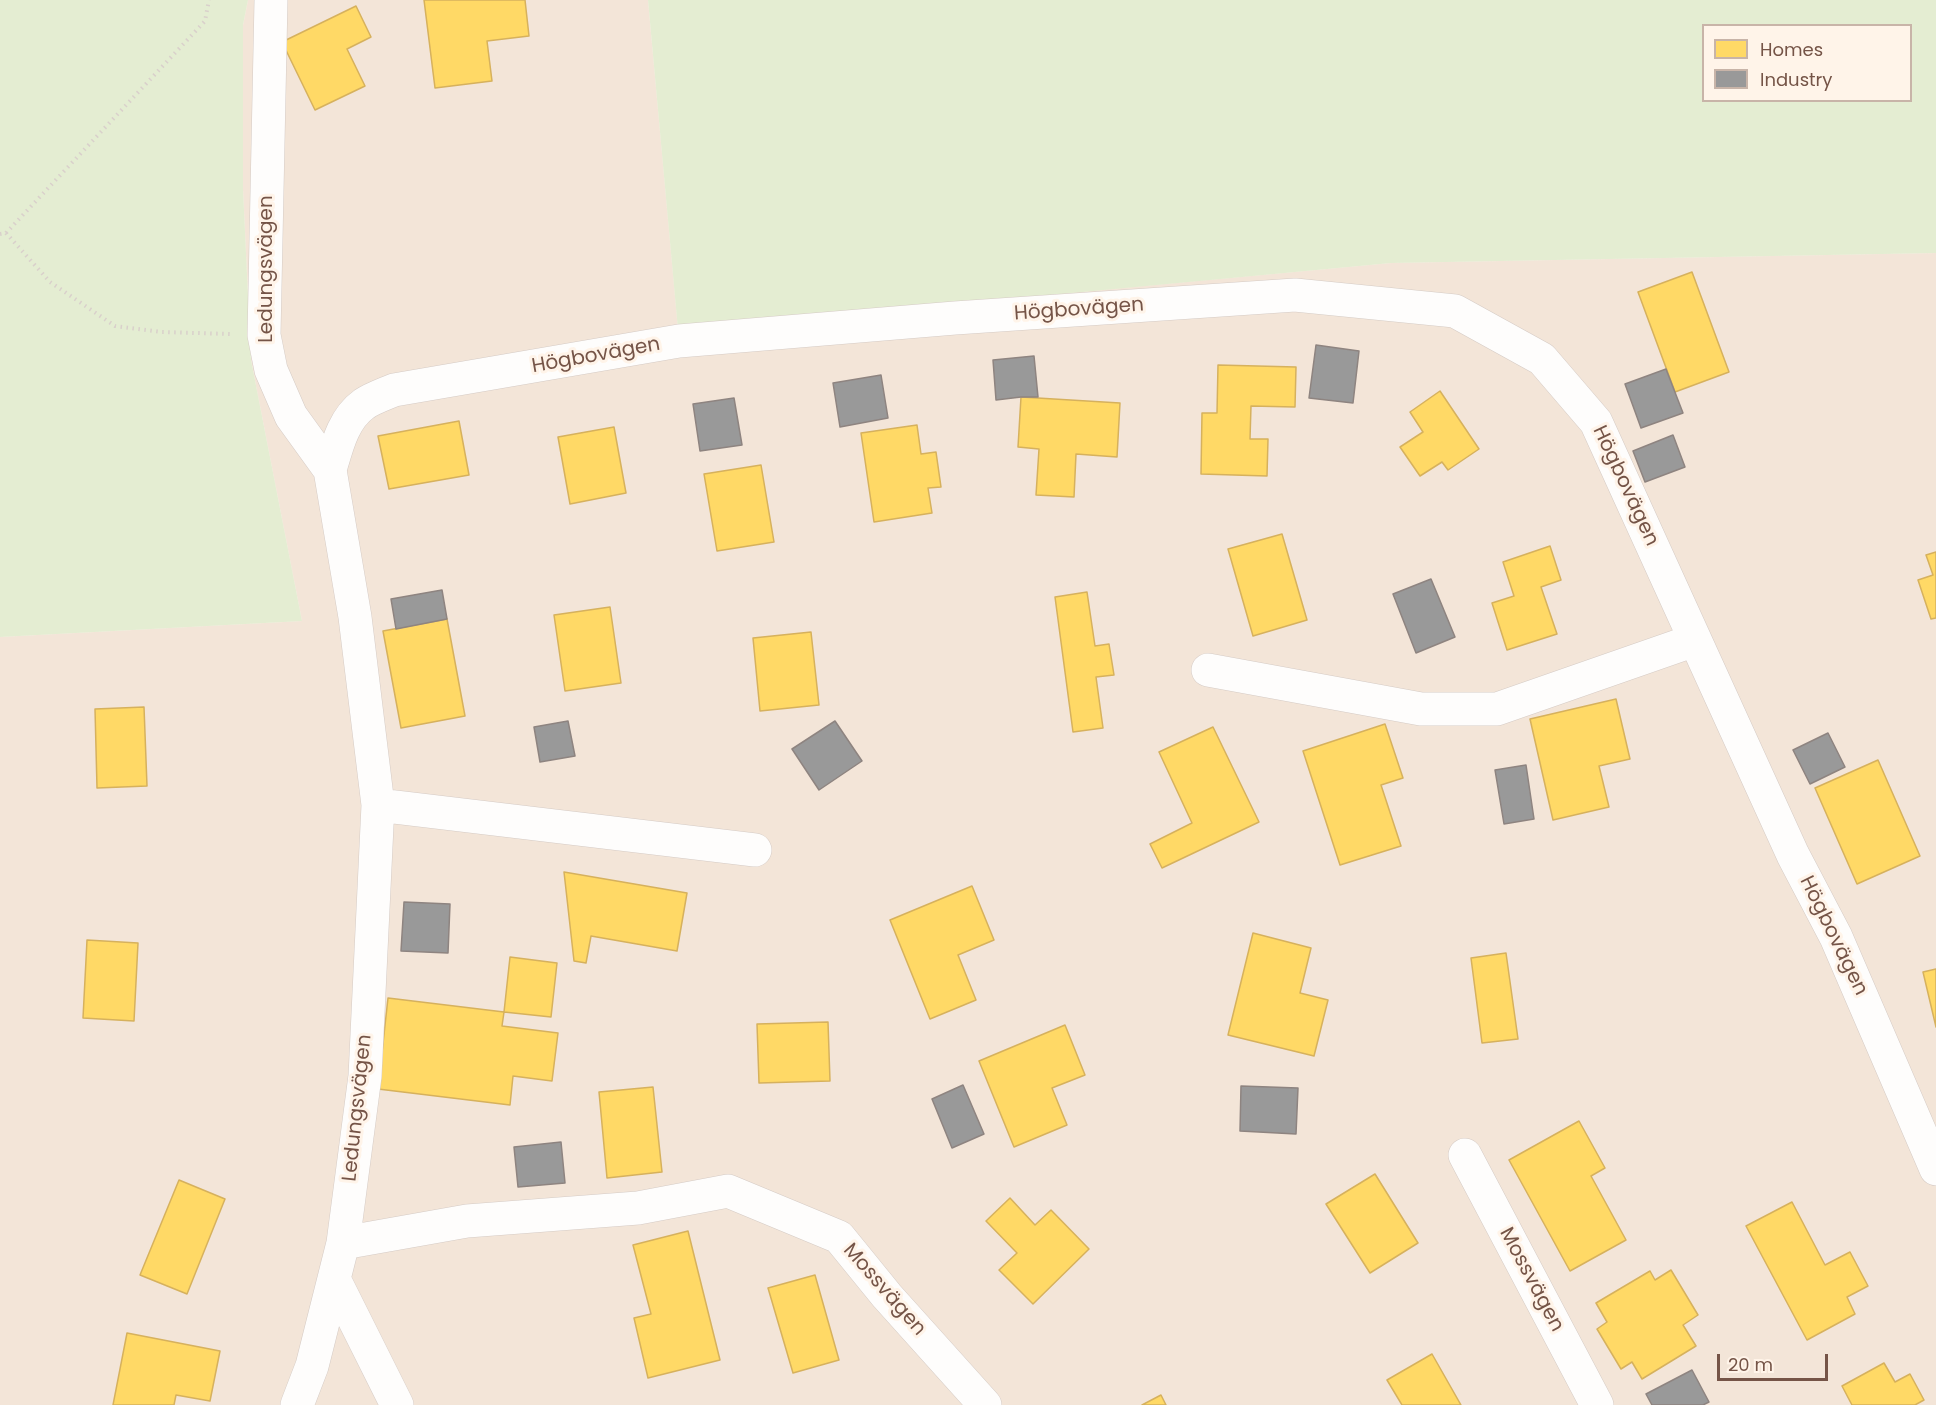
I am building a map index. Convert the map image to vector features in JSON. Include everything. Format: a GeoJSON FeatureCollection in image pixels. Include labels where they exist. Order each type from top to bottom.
{"type":"FeatureCollection","features":[{"type":"Feature","properties":{"kind":"street","name":"Ledungsvägen"},"geometry":{"type":"LineString","coordinates":[[271,0],[264,335],[271,370],[291,416],[330,470],[355,617],[378,805],[364,1076],[343,1243],[312,1366],[297,1405]]}},
{"type":"Feature","properties":{"kind":"street","name":"Högbovägen"},"geometry":{"type":"LineString","coordinates":[[330,470],[339,439],[350,417],[364,404],[394,390],[680,341],[955,318],[1295,295],[1455,311],[1542,358],[1596,422],[1793,855],[1836,937],[1936,1169]]}},
{"type":"Feature","properties":{"kind":"street"},"geometry":{"type":"LineString","coordinates":[[1208,670],[1421,709],[1497,709],[1695,640]]}},
{"type":"Feature","properties":{"kind":"street"},"geometry":{"type":"LineString","coordinates":[[378,805],[756,850]]}},
{"type":"Feature","properties":{"kind":"street","name":"Mossvägen"},"geometry":{"type":"LineString","coordinates":[[1465,1155],[1597,1405]]}},
{"type":"Feature","properties":{"kind":"street","name":"Mossvägen"},"geometry":{"type":"LineString","coordinates":[[343,1243],[467,1221],[638,1208],[728,1191],[839,1237],[887,1296],[983,1402]]}},
{"type":"Feature","properties":{"kind":"street"},"geometry":{"type":"LineString","coordinates":[[334,1279],[396,1405]]}},
{"type":"Feature","properties":{"kind":"path"},"geometry":{"type":"LineString","coordinates":[[0,234],[6,233],[205,21],[209,0]]}},
{"type":"Feature","properties":{"kind":"path"},"geometry":{"type":"LineString","coordinates":[[6,233],[50,282],[115,326],[162,332],[264,335]]}},
{"type":"Feature","properties":{"kind":"shaded area"},"geometry":{"type":"Polygon","coordinates":[[[248,0],[648,0],[678,329],[1391,263],[1936,253],[1936,1405],[0,1405],[0,637],[302,621],[251,360],[243,189],[243,25],[248,0]]]}},
{"type":"Feature","properties":{"kind":"green space"},"geometry":{"type":"Polygon","coordinates":[[[0,0],[248,0],[243,25],[243,189],[251,360],[302,621],[0,637],[0,0]]]}},
{"type":"Feature","properties":{"kind":"green space"},"geometry":{"type":"Polygon","coordinates":[[[648,0],[1936,0],[1936,253],[1391,263],[678,330],[648,0]]]}},
{"type":"Feature","properties":{"kind":"building: Homes"},"geometry":{"type":"Polygon","coordinates":[[[424,0],[525,0],[529,36],[487,41],[492,81],[435,88],[424,0]]]}},
{"type":"Feature","properties":{"kind":"building: Homes"},"geometry":{"type":"Polygon","coordinates":[[[356,6],[371,37],[347,49],[365,86],[315,110],[282,42],[356,6]]]}},
{"type":"Feature","properties":{"kind":"building: Homes"},"geometry":{"type":"Polygon","coordinates":[[[1692,272],[1729,372],[1675,392],[1638,292],[1692,272]]]}},
{"type":"Feature","properties":{"kind":"building: Homes"},"geometry":{"type":"Polygon","coordinates":[[[1218,365],[1296,367],[1295,407],[1251,406],[1250,439],[1268,439],[1267,476],[1201,474],[1202,413],[1217,413],[1218,365]]]}},
{"type":"Feature","properties":{"kind":"building: Homes"},"geometry":{"type":"Polygon","coordinates":[[[1440,391],[1479,449],[1448,470],[1442,462],[1420,476],[1400,447],[1423,432],[1410,412],[1440,391]]]}},
{"type":"Feature","properties":{"kind":"building: Homes"},"geometry":{"type":"Polygon","coordinates":[[[1021,397],[1120,403],[1117,457],[1076,454],[1074,497],[1036,495],[1039,449],[1018,447],[1021,397]]]}},
{"type":"Feature","properties":{"kind":"building: Homes"},"geometry":{"type":"Polygon","coordinates":[[[459,421],[469,475],[389,489],[378,436],[459,421]]]}},
{"type":"Feature","properties":{"kind":"building: Homes"},"geometry":{"type":"Polygon","coordinates":[[[917,425],[921,454],[936,452],[941,487],[928,488],[932,513],[874,522],[861,433],[917,425]]]}},
{"type":"Feature","properties":{"kind":"building: Homes"},"geometry":{"type":"Polygon","coordinates":[[[614,427],[626,493],[570,504],[558,437],[614,427]]]}},
{"type":"Feature","properties":{"kind":"building: Homes"},"geometry":{"type":"Polygon","coordinates":[[[761,465],[774,542],[717,551],[704,474],[761,465]]]}},
{"type":"Feature","properties":{"kind":"building: Homes"},"geometry":{"type":"Polygon","coordinates":[[[1282,534],[1307,620],[1253,636],[1228,549],[1282,534]]]}},
{"type":"Feature","properties":{"kind":"building: Homes"},"geometry":{"type":"Polygon","coordinates":[[[1550,546],[1561,580],[1541,587],[1557,634],[1507,650],[1492,603],[1514,596],[1503,562],[1550,546]]]}},
{"type":"Feature","properties":{"kind":"building: Homes"},"geometry":{"type":"Polygon","coordinates":[[[1936,552],[1936,618],[1931,619],[1918,580],[1933,575],[1926,555],[1936,552]]]}},
{"type":"Feature","properties":{"kind":"building: Homes"},"geometry":{"type":"Polygon","coordinates":[[[1087,592],[1095,646],[1109,644],[1114,675],[1096,677],[1103,728],[1073,732],[1055,597],[1087,592]]]}},
{"type":"Feature","properties":{"kind":"building: Homes"},"geometry":{"type":"Polygon","coordinates":[[[610,607],[621,683],[565,691],[554,615],[610,607]]]}},
{"type":"Feature","properties":{"kind":"building: Homes"},"geometry":{"type":"Polygon","coordinates":[[[447,619],[465,716],[401,728],[383,631],[447,619]]]}},
{"type":"Feature","properties":{"kind":"building: Homes"},"geometry":{"type":"Polygon","coordinates":[[[811,632],[819,705],[760,711],[753,638],[811,632]]]}},
{"type":"Feature","properties":{"kind":"building: Homes"},"geometry":{"type":"Polygon","coordinates":[[[1616,699],[1630,759],[1599,766],[1609,807],[1553,820],[1530,719],[1616,699]]]}},
{"type":"Feature","properties":{"kind":"building: Homes"},"geometry":{"type":"Polygon","coordinates":[[[144,707],[147,786],[97,788],[95,709],[144,707]]]}},
{"type":"Feature","properties":{"kind":"building: Homes"},"geometry":{"type":"Polygon","coordinates":[[[1385,724],[1403,778],[1381,785],[1401,846],[1340,865],[1303,751],[1385,724]]]}},
{"type":"Feature","properties":{"kind":"building: Homes"},"geometry":{"type":"Polygon","coordinates":[[[1213,727],[1259,822],[1162,868],[1150,844],[1192,823],[1159,752],[1213,727]]]}},
{"type":"Feature","properties":{"kind":"building: Homes"},"geometry":{"type":"Polygon","coordinates":[[[1878,760],[1920,856],[1857,884],[1815,788],[1878,760]]]}},
{"type":"Feature","properties":{"kind":"building: Homes"},"geometry":{"type":"Polygon","coordinates":[[[564,872],[687,893],[677,951],[591,936],[586,963],[574,961],[564,872]]]}},
{"type":"Feature","properties":{"kind":"building: Homes"},"geometry":{"type":"Polygon","coordinates":[[[972,886],[994,940],[958,955],[976,1000],[930,1019],[890,920],[972,886]]]}},
{"type":"Feature","properties":{"kind":"building: Homes"},"geometry":{"type":"Polygon","coordinates":[[[1253,933],[1311,948],[1300,993],[1328,1000],[1314,1056],[1228,1035],[1253,933]]]}},
{"type":"Feature","properties":{"kind":"building: Homes"},"geometry":{"type":"Polygon","coordinates":[[[87,940],[138,943],[134,1021],[83,1018],[87,940]]]}},
{"type":"Feature","properties":{"kind":"building: Homes"},"geometry":{"type":"Polygon","coordinates":[[[1506,953],[1518,1039],[1482,1043],[1471,958],[1506,953]]]}},
{"type":"Feature","properties":{"kind":"building: Homes"},"geometry":{"type":"Polygon","coordinates":[[[510,957],[557,963],[551,1017],[504,1012],[510,957]]]}},
{"type":"Feature","properties":{"kind":"building: Homes"},"geometry":{"type":"Polygon","coordinates":[[[1936,969],[1936,1027],[1923,972],[1936,969]]]}},
{"type":"Feature","properties":{"kind":"building: Homes"},"geometry":{"type":"Polygon","coordinates":[[[388,998],[504,1012],[502,1026],[558,1033],[552,1081],[513,1076],[510,1105],[378,1089],[388,998]]]}},
{"type":"Feature","properties":{"kind":"building: Homes"},"geometry":{"type":"Polygon","coordinates":[[[828,1022],[830,1081],[759,1083],[757,1024],[828,1022]]]}},
{"type":"Feature","properties":{"kind":"building: Homes"},"geometry":{"type":"Polygon","coordinates":[[[1065,1025],[1085,1075],[1052,1088],[1067,1125],[1014,1147],[979,1061],[1065,1025]]]}},
{"type":"Feature","properties":{"kind":"building: Homes"},"geometry":{"type":"Polygon","coordinates":[[[653,1087],[662,1172],[607,1178],[599,1092],[653,1087]]]}},
{"type":"Feature","properties":{"kind":"building: Homes"},"geometry":{"type":"Polygon","coordinates":[[[1579,1121],[1605,1168],[1591,1176],[1626,1240],[1570,1271],[1509,1160],[1579,1121]]]}},
{"type":"Feature","properties":{"kind":"building: Homes"},"geometry":{"type":"Polygon","coordinates":[[[1375,1174],[1418,1243],[1370,1273],[1326,1204],[1375,1174]]]}},
{"type":"Feature","properties":{"kind":"building: Homes"},"geometry":{"type":"Polygon","coordinates":[[[179,1180],[225,1199],[187,1294],[140,1275],[179,1180]]]}},
{"type":"Feature","properties":{"kind":"building: Homes"},"geometry":{"type":"Polygon","coordinates":[[[1010,1198],[1035,1225],[1051,1210],[1089,1249],[1033,1304],[999,1270],[1017,1253],[986,1221],[1010,1198]]]}},
{"type":"Feature","properties":{"kind":"building: Homes"},"geometry":{"type":"Polygon","coordinates":[[[1792,1202],[1825,1265],[1850,1252],[1868,1286],[1847,1297],[1855,1314],[1807,1340],[1746,1226],[1792,1202]]]}},
{"type":"Feature","properties":{"kind":"building: Homes"},"geometry":{"type":"Polygon","coordinates":[[[688,1231],[720,1360],[648,1378],[634,1318],[651,1314],[633,1245],[688,1231]]]}},
{"type":"Feature","properties":{"kind":"building: Homes"},"geometry":{"type":"Polygon","coordinates":[[[1671,1270],[1698,1315],[1683,1325],[1696,1346],[1642,1379],[1632,1362],[1621,1369],[1597,1329],[1607,1322],[1596,1303],[1650,1271],[1655,1280],[1671,1270]]]}},
{"type":"Feature","properties":{"kind":"building: Homes"},"geometry":{"type":"Polygon","coordinates":[[[815,1275],[839,1360],[793,1373],[768,1288],[815,1275]]]}},
{"type":"Feature","properties":{"kind":"building: Homes"},"geometry":{"type":"Polygon","coordinates":[[[127,1333],[220,1351],[210,1401],[176,1395],[174,1405],[113,1405],[127,1333]]]}},
{"type":"Feature","properties":{"kind":"building: Homes"},"geometry":{"type":"Polygon","coordinates":[[[1432,1354],[1461,1405],[1402,1405],[1387,1380],[1432,1354]]]}},
{"type":"Feature","properties":{"kind":"building: Homes"},"geometry":{"type":"Polygon","coordinates":[[[1884,1363],[1895,1382],[1910,1374],[1924,1400],[1915,1405],[1852,1405],[1842,1386],[1884,1363]]]}},
{"type":"Feature","properties":{"kind":"building: Homes"},"geometry":{"type":"Polygon","coordinates":[[[1161,1395],[1166,1405],[1142,1405],[1161,1395]]]}},
{"type":"Feature","properties":{"kind":"building: Industry"},"geometry":{"type":"Polygon","coordinates":[[[1316,345],[1359,351],[1353,403],[1309,398],[1316,345]]]}},
{"type":"Feature","properties":{"kind":"building: Industry"},"geometry":{"type":"Polygon","coordinates":[[[1034,356],[1038,397],[996,400],[993,360],[1034,356]]]}},
{"type":"Feature","properties":{"kind":"building: Industry"},"geometry":{"type":"Polygon","coordinates":[[[1666,369],[1683,413],[1641,428],[1625,384],[1666,369]]]}},
{"type":"Feature","properties":{"kind":"building: Industry"},"geometry":{"type":"Polygon","coordinates":[[[881,375],[888,418],[840,427],[833,383],[881,375]]]}},
{"type":"Feature","properties":{"kind":"building: Industry"},"geometry":{"type":"Polygon","coordinates":[[[734,398],[742,445],[700,451],[693,404],[734,398]]]}},
{"type":"Feature","properties":{"kind":"building: Industry"},"geometry":{"type":"Polygon","coordinates":[[[1673,435],[1685,467],[1645,482],[1633,451],[1673,435]]]}},
{"type":"Feature","properties":{"kind":"building: Industry"},"geometry":{"type":"Polygon","coordinates":[[[1431,579],[1455,637],[1416,653],[1393,594],[1431,579]]]}},
{"type":"Feature","properties":{"kind":"building: Industry"},"geometry":{"type":"Polygon","coordinates":[[[442,590],[447,619],[396,629],[391,599],[442,590]]]}},
{"type":"Feature","properties":{"kind":"building: Industry"},"geometry":{"type":"Polygon","coordinates":[[[568,721],[575,756],[540,762],[534,727],[568,721]]]}},
{"type":"Feature","properties":{"kind":"building: Industry"},"geometry":{"type":"Polygon","coordinates":[[[835,721],[862,761],[819,790],[792,749],[835,721]]]}},
{"type":"Feature","properties":{"kind":"building: Industry"},"geometry":{"type":"Polygon","coordinates":[[[1828,733],[1845,767],[1810,784],[1793,750],[1828,733]]]}},
{"type":"Feature","properties":{"kind":"building: Industry"},"geometry":{"type":"Polygon","coordinates":[[[1526,765],[1534,819],[1504,824],[1495,770],[1526,765]]]}},
{"type":"Feature","properties":{"kind":"building: Industry"},"geometry":{"type":"Polygon","coordinates":[[[404,902],[450,904],[448,953],[401,951],[404,902]]]}},
{"type":"Feature","properties":{"kind":"building: Industry"},"geometry":{"type":"Polygon","coordinates":[[[963,1085],[984,1134],[952,1148],[932,1099],[963,1085]]]}},
{"type":"Feature","properties":{"kind":"building: Industry"},"geometry":{"type":"Polygon","coordinates":[[[1241,1086],[1298,1088],[1296,1134],[1240,1131],[1241,1086]]]}},
{"type":"Feature","properties":{"kind":"building: Industry"},"geometry":{"type":"Polygon","coordinates":[[[561,1142],[565,1183],[518,1187],[514,1147],[561,1142]]]}},
{"type":"Feature","properties":{"kind":"building: Industry"},"geometry":{"type":"Polygon","coordinates":[[[1692,1370],[1709,1402],[1703,1405],[1652,1405],[1646,1394],[1692,1370]]]}}]}
